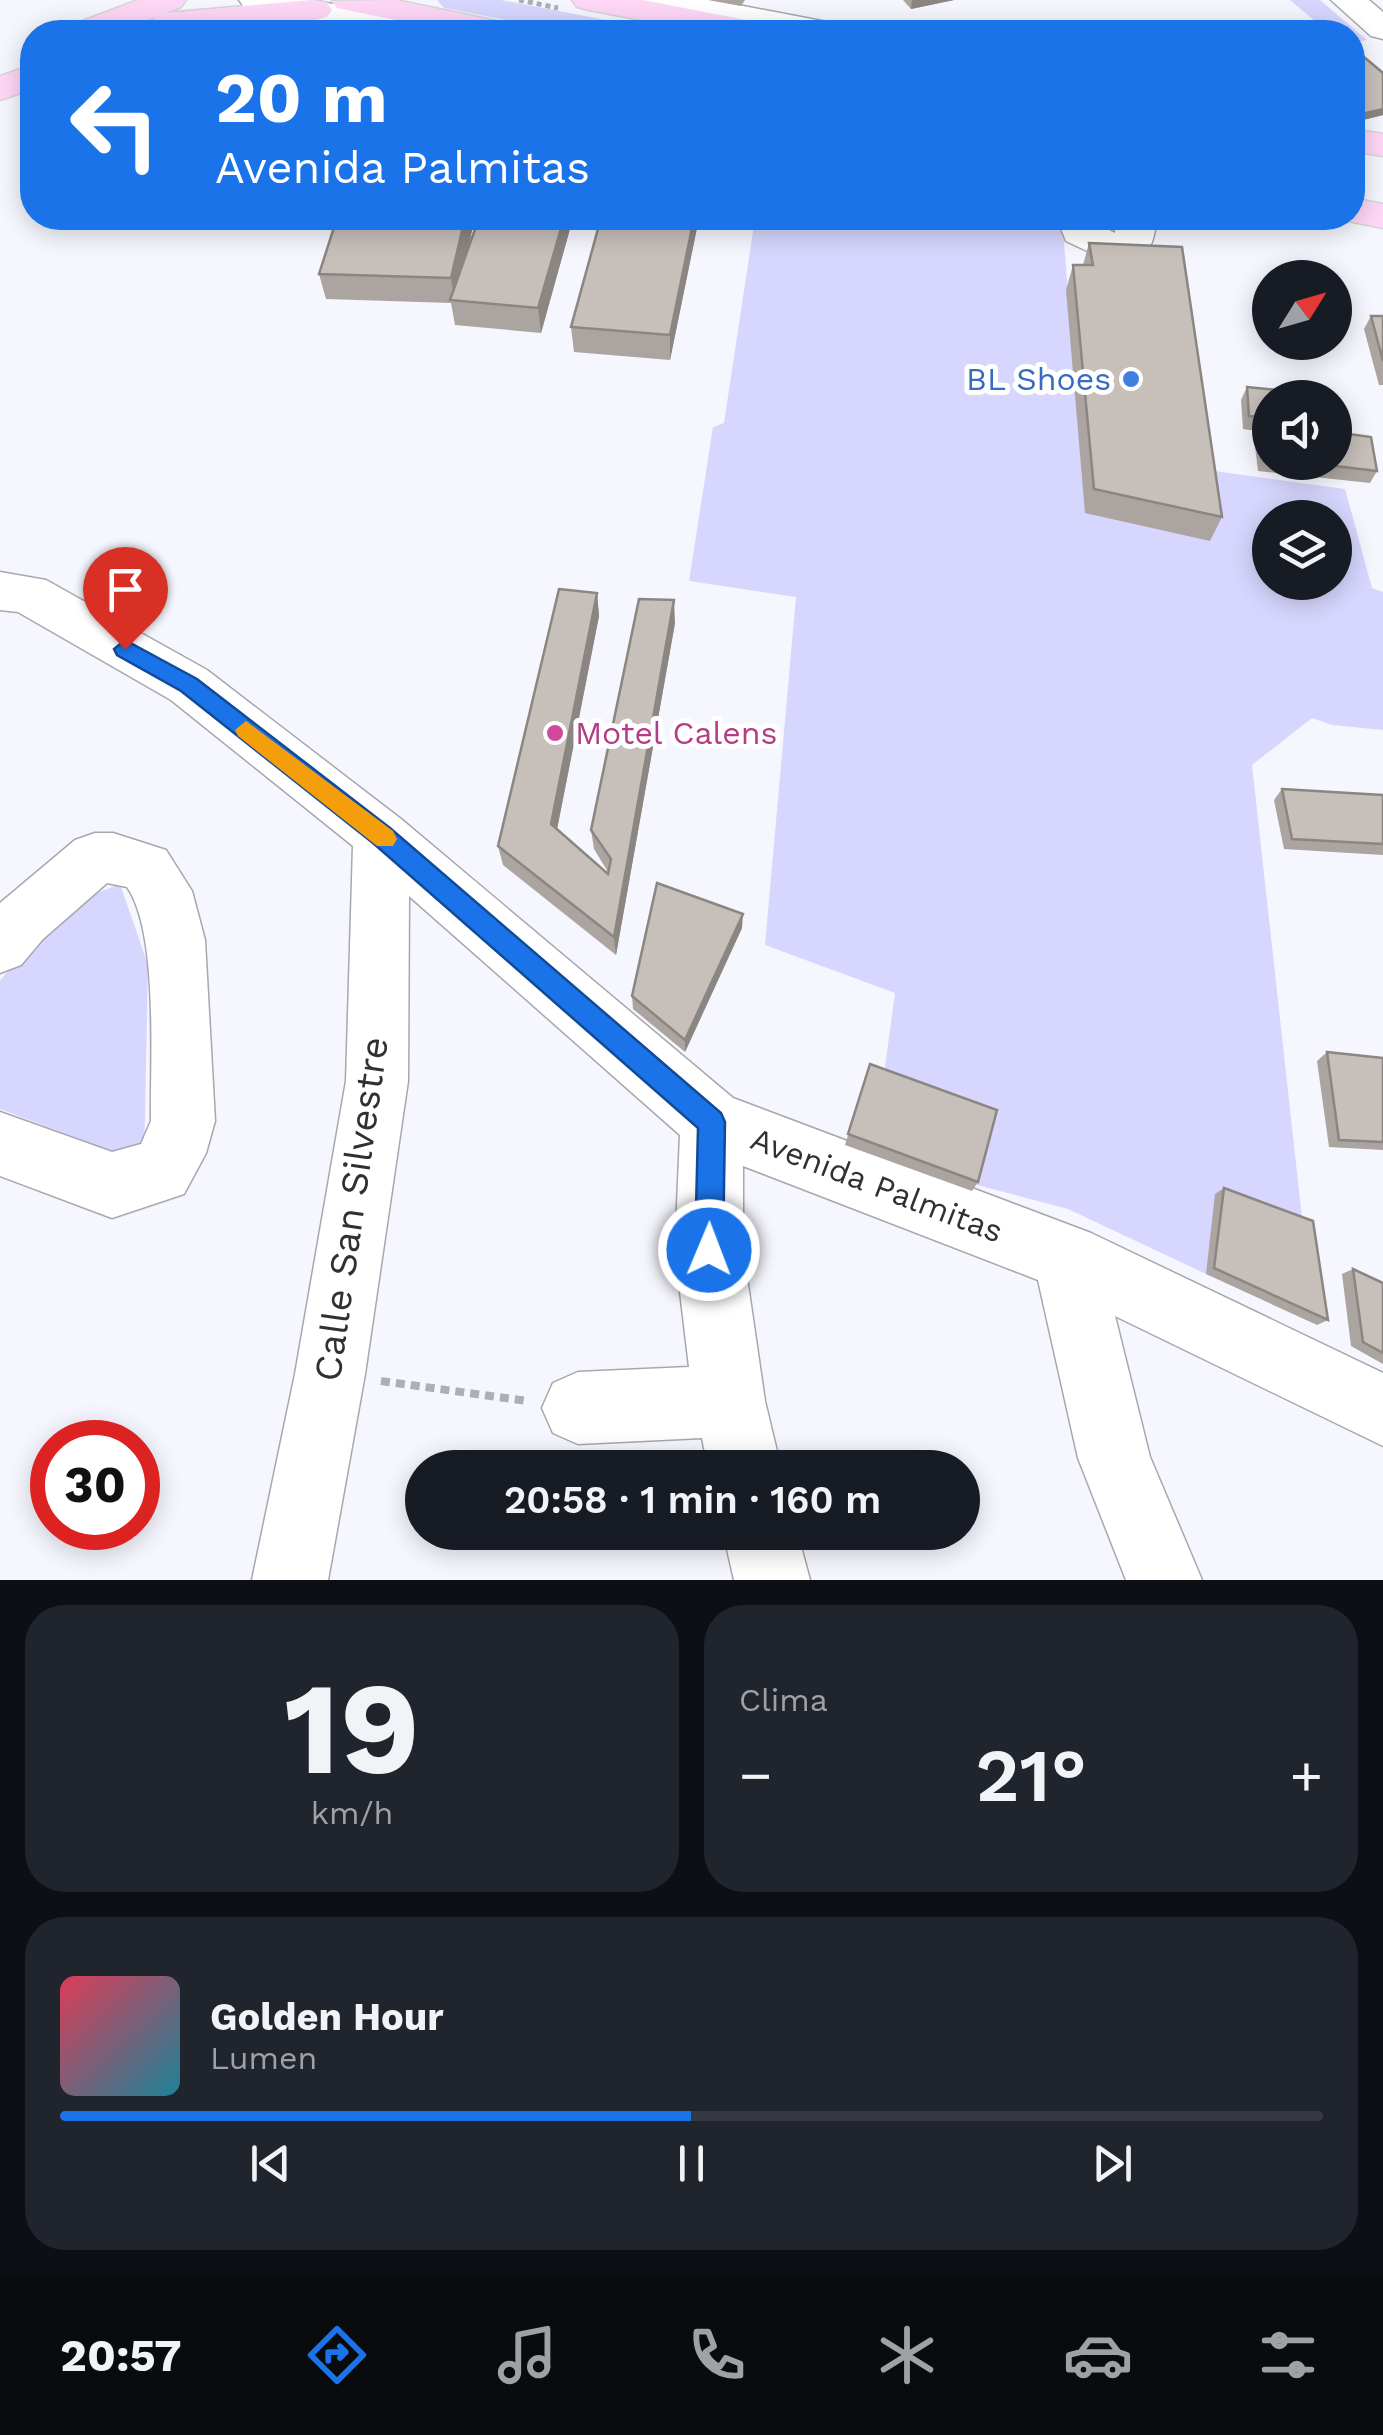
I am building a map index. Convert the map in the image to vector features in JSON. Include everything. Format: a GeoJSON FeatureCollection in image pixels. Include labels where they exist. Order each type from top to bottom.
{"type":"FeatureCollection","features":[{"type":"Feature","properties":{"kind":"main road"},"geometry":{"type":"LineString","coordinates":[[160,18],[228,0]]}},
{"type":"Feature","properties":{"kind":"main road"},"geometry":{"type":"LineString","coordinates":[[589,0],[693,20]]}},
{"type":"Feature","properties":{"kind":"main road"},"geometry":{"type":"LineString","coordinates":[[350,1],[444,20]]}},
{"type":"Feature","properties":{"kind":"main road"},"geometry":{"type":"LineString","coordinates":[[160,18],[312,5]]}},
{"type":"Feature","properties":{"kind":"street"},"geometry":{"type":"LineString","coordinates":[[256,0],[312,5],[376,20]]}},
{"type":"Feature","properties":{"kind":"street"},"geometry":{"type":"LineString","coordinates":[[657,0],[763,20]]}},
{"type":"Feature","properties":{"kind":"street"},"geometry":{"type":"LineString","coordinates":[[1348,0],[1383,29]]}},
{"type":"Feature","properties":{"kind":"street"},"geometry":{"type":"LineString","coordinates":[[1080,230],[1114,248],[1127,248],[1134,243],[1135,230]]}},
{"type":"Feature","properties":{"kind":"street","name":"Avenida Palmitas"},"geometry":{"type":"LineString","coordinates":[[9,602],[189,685],[382,836],[712,1122],[1067,1257],[1383,1410]]}},
{"type":"Feature","properties":{"kind":"street","name":"Calle San Silvestre"},"geometry":{"type":"LineString","coordinates":[[290,1580],[330,1374],[377,1082],[382,836]]}},
{"type":"Feature","properties":{"kind":"street"},"geometry":{"type":"LineString","coordinates":[[0,1144],[112,1184],[161,1170],[174,1153],[183,1120],[176,940],[163,892],[146,868],[113,858],[95,858],[7,925]]}},
{"type":"Feature","properties":{"kind":"street"},"geometry":{"type":"LineString","coordinates":[[712,1122],[709,1250],[729,1401],[741,1450]]}},
{"type":"Feature","properties":{"kind":"street"},"geometry":{"type":"LineString","coordinates":[[1067,1257],[1114,1458],[1164,1580]]}},
{"type":"Feature","properties":{"kind":"street"},"geometry":{"type":"LineString","coordinates":[[578,1408],[729,1401]]}},
{"type":"Feature","properties":{"kind":"street"},"geometry":{"type":"LineString","coordinates":[[764,1550],[772,1580]]}},
{"type":"Feature","properties":{"kind":"path"},"geometry":{"type":"LineString","coordinates":[[330,1374],[578,1408]]}},
{"type":"Feature","properties":{"kind":"shaded area"},"geometry":{"type":"Polygon","coordinates":[[[437,0],[501,0],[606,20],[506,20],[444,8],[437,0]]]}},
{"type":"Feature","properties":{"kind":"shaded area"},"geometry":{"type":"Polygon","coordinates":[[[1290,0],[1320,0],[1344,20],[1314,20],[1290,0]]]}},
{"type":"Feature","properties":{"kind":"shaded area"},"geometry":{"type":"Polygon","coordinates":[[[753,230],[1063,230],[1086,513],[1200,469],[1252,476],[1252,480],[1345,489],[1348,500],[1252,500],[1252,600],[1352,600],[1352,515],[1372,588],[1383,592],[1383,730],[1332,725],[1312,718],[1252,765],[1303,1227],[1206,1274],[1068,1209],[973,1184],[883,1082],[895,993],[765,945],[796,597],[689,581],[713,427],[724,423],[753,230]]]}},
{"type":"Feature","properties":{"kind":"shaded area"},"geometry":{"type":"Polygon","coordinates":[[[120,884],[148,965],[144,1163],[0,1109],[0,981],[22,952],[33,918],[120,884]]]}},
{"type":"Feature","properties":{"kind":"building"},"geometry":{"type":"Polygon","coordinates":[[[1365,58],[1383,73],[1383,109],[1365,113],[1365,58]]]}},
{"type":"Feature","properties":{"kind":"building"},"geometry":{"type":"Polygon","coordinates":[[[333,230],[462,230],[451,278],[319,274],[333,230]]]}},
{"type":"Feature","properties":{"kind":"building"},"geometry":{"type":"Polygon","coordinates":[[[475,230],[561,230],[538,308],[450,300],[475,230]]]}},
{"type":"Feature","properties":{"kind":"building"},"geometry":{"type":"Polygon","coordinates":[[[598,230],[692,230],[670,335],[571,327],[598,230]]]}},
{"type":"Feature","properties":{"kind":"building","name":"BL Shoes"},"geometry":{"type":"Polygon","coordinates":[[[1089,243],[1182,247],[1222,517],[1094,489],[1073,265],[1093,265],[1089,243]]]}},
{"type":"Feature","properties":{"kind":"building"},"geometry":{"type":"Polygon","coordinates":[[[1371,316],[1383,316],[1383,361],[1371,316]]]}},
{"type":"Feature","properties":{"kind":"building"},"geometry":{"type":"Polygon","coordinates":[[[1247,387],[1252,388],[1252,416],[1247,387]]]}},
{"type":"Feature","properties":{"kind":"building"},"geometry":{"type":"Polygon","coordinates":[[[1352,434],[1371,437],[1377,471],[1352,468],[1352,434]]]}},
{"type":"Feature","properties":{"kind":"building","name":"Motel Calens"},"geometry":{"type":"Polygon","coordinates":[[[559,589],[597,593],[551,824],[608,874],[611,859],[591,830],[639,599],[674,600],[614,937],[498,846],[559,589]]]}},
{"type":"Feature","properties":{"kind":"building"},"geometry":{"type":"Polygon","coordinates":[[[1282,789],[1383,795],[1383,844],[1292,839],[1282,789]]]}},
{"type":"Feature","properties":{"kind":"building"},"geometry":{"type":"Polygon","coordinates":[[[657,883],[743,914],[685,1040],[632,996],[657,883]]]}},
{"type":"Feature","properties":{"kind":"building"},"geometry":{"type":"Polygon","coordinates":[[[1327,1052],[1383,1058],[1383,1142],[1339,1140],[1327,1052]]]}},
{"type":"Feature","properties":{"kind":"building"},"geometry":{"type":"Polygon","coordinates":[[[870,1064],[997,1110],[978,1182],[848,1134],[870,1064]]]}},
{"type":"Feature","properties":{"kind":"building"},"geometry":{"type":"Polygon","coordinates":[[[1224,1188],[1313,1221],[1328,1320],[1214,1268],[1224,1188]]]}},
{"type":"Feature","properties":{"kind":"building"},"geometry":{"type":"Polygon","coordinates":[[[1353,1269],[1383,1283],[1383,1353],[1363,1342],[1353,1269]]]}},
{"type":"Feature","properties":{"kind":"slow traffic"},"geometry":{"type":"LineString","coordinates":[[246,730],[385,839]]}},
{"type":"Feature","properties":{"kind":"place","name":"BL Shoes"},"geometry":{"type":"Point","coordinates":[1131,379]}},
{"type":"Feature","properties":{"kind":"place","name":"Motel Calens"},"geometry":{"type":"Point","coordinates":[555,733]}},
{"type":"Feature","properties":{"kind":"route"},"geometry":{"type":"LineString","coordinates":[[125,649],[189,685],[382,836],[712,1122],[709,1250]]}}]}
